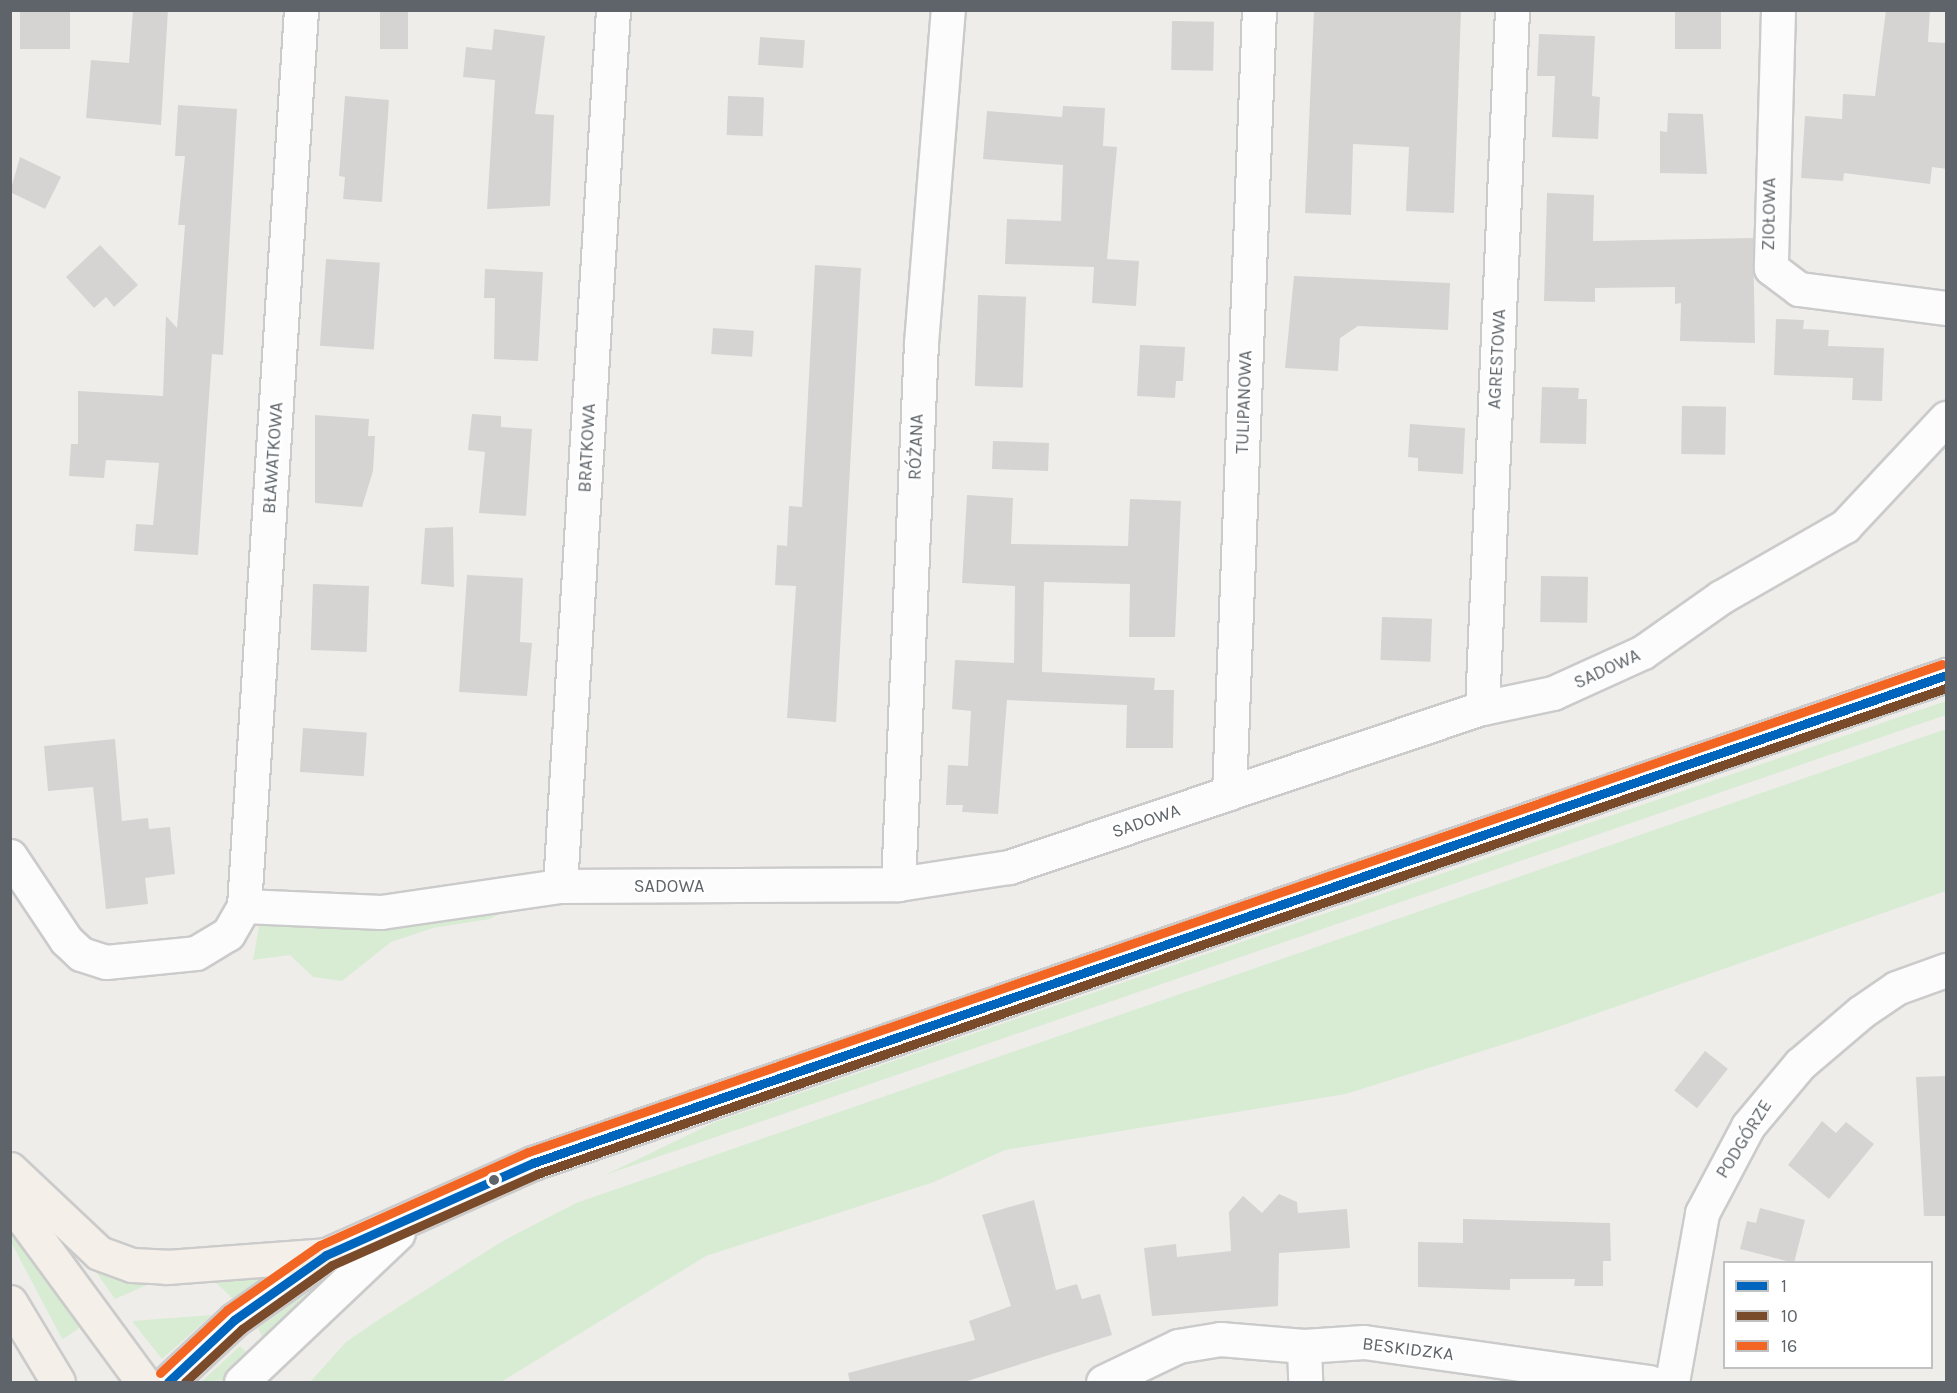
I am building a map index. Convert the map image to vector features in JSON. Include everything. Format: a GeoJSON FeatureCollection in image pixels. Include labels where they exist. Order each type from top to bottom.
{"type":"FeatureCollection","features":[{"type":"Feature","properties":{"kind":"main road"},"geometry":{"type":"LineString","coordinates":[[10,1168],[99,1253],[132,1265],[167,1268],[326,1255]]}},
{"type":"Feature","properties":{"kind":"main road"},"geometry":{"type":"LineString","coordinates":[[10,1201],[143,1383]]}},
{"type":"Feature","properties":{"kind":"main road"},"geometry":{"type":"LineString","coordinates":[[10,1302],[58,1383]]}},
{"type":"Feature","properties":{"kind":"street","name":"BŁAWATKOWA"},"geometry":{"type":"LineString","coordinates":[[244,906],[301,10]]}},
{"type":"Feature","properties":{"kind":"street","name":"BRATKOWA"},"geometry":{"type":"LineString","coordinates":[[560,886],[613,10]]}},
{"type":"Feature","properties":{"kind":"street","name":"RÓŻANA"},"geometry":{"type":"LineString","coordinates":[[897,884],[921,343],[948,10]]}},
{"type":"Feature","properties":{"kind":"street","name":"TULIPANOWA"},"geometry":{"type":"LineString","coordinates":[[1229,793],[1259,10]]}},
{"type":"Feature","properties":{"kind":"street","name":"AGRESTOWA"},"geometry":{"type":"LineString","coordinates":[[1482,708],[1512,10]]}},
{"type":"Feature","properties":{"kind":"street","name":"ZIOŁOWA"},"geometry":{"type":"LineString","coordinates":[[1778,10],[1771,268],[1799,289],[1947,308]]}},
{"type":"Feature","properties":{"kind":"street","name":"SADOWA"},"geometry":{"type":"LineString","coordinates":[[244,906],[381,912],[560,886],[897,884],[1010,867],[1482,708],[1553,693],[1643,652],[1721,597],[1845,526],[1947,418]]}},
{"type":"Feature","properties":{"kind":"street"},"geometry":{"type":"LineString","coordinates":[[168,1383],[234,1320],[326,1255],[410,1222],[532,1163],[1947,675]]}},
{"type":"Feature","properties":{"kind":"street"},"geometry":{"type":"LineString","coordinates":[[10,856],[66,940],[81,954],[106,962],[196,953],[228,934],[244,906]]}},
{"type":"Feature","properties":{"kind":"street","name":"PODGÓRZE"},"geometry":{"type":"LineString","coordinates":[[1672,1383],[1702,1213],[1748,1126],[1830,1036],[1896,988],[1941,971]]}},
{"type":"Feature","properties":{"kind":"street"},"geometry":{"type":"LineString","coordinates":[[241,1383],[410,1222]]}},
{"type":"Feature","properties":{"kind":"street","name":"BESKIDZKA"},"geometry":{"type":"LineString","coordinates":[[1103,1383],[1178,1346],[1220,1339],[1304,1346],[1364,1342],[1649,1383]]}},
{"type":"Feature","properties":{"kind":"street"},"geometry":{"type":"LineString","coordinates":[[1304,1346],[1305,1383]]}},
{"type":"Feature","properties":{"kind":"green space"},"geometry":{"type":"Polygon","coordinates":[[[1946,701],[1946,715],[605,1175],[715,1122],[1946,701]]]}},
{"type":"Feature","properties":{"kind":"green space"},"geometry":{"type":"Polygon","coordinates":[[[1946,729],[1946,891],[1555,1028],[1346,1094],[1005,1150],[934,1182],[706,1256],[501,1382],[310,1382],[346,1342],[375,1322],[501,1242],[576,1203],[1946,729]]]}},
{"type":"Feature","properties":{"kind":"green space"},"geometry":{"type":"Polygon","coordinates":[[[520,902],[490,919],[433,928],[391,942],[342,981],[313,977],[290,955],[253,960],[260,921],[520,902]]]}},
{"type":"Feature","properties":{"kind":"green space"},"geometry":{"type":"Polygon","coordinates":[[[10,1226],[82,1326],[62,1339],[11,1242],[10,1226]]]}},
{"type":"Feature","properties":{"kind":"green space"},"geometry":{"type":"Polygon","coordinates":[[[91,1265],[127,1282],[147,1285],[115,1299],[91,1265]]]}},
{"type":"Feature","properties":{"kind":"green space"},"geometry":{"type":"Polygon","coordinates":[[[276,1269],[234,1300],[210,1277],[276,1269]]]}},
{"type":"Feature","properties":{"kind":"green space"},"geometry":{"type":"Polygon","coordinates":[[[338,1271],[263,1338],[258,1328],[338,1271]]]}},
{"type":"Feature","properties":{"kind":"green space"},"geometry":{"type":"Polygon","coordinates":[[[212,1315],[162,1359],[132,1321],[212,1315]]]}},
{"type":"Feature","properties":{"kind":"green space"},"geometry":{"type":"Polygon","coordinates":[[[240,1346],[247,1353],[223,1380],[201,1382],[240,1346]]]}},
{"type":"Feature","properties":{"kind":"building"},"geometry":{"type":"Polygon","coordinates":[[[20,10],[70,10],[70,49],[20,49],[20,10]]]}},
{"type":"Feature","properties":{"kind":"building"},"geometry":{"type":"Polygon","coordinates":[[[133,10],[168,10],[161,125],[86,118],[91,60],[129,63],[133,10]]]}},
{"type":"Feature","properties":{"kind":"building"},"geometry":{"type":"Polygon","coordinates":[[[380,10],[408,10],[408,49],[380,49],[380,10]]]}},
{"type":"Feature","properties":{"kind":"building"},"geometry":{"type":"Polygon","coordinates":[[[1314,10],[1461,10],[1454,213],[1406,211],[1409,147],[1353,144],[1351,215],[1305,213],[1314,10]]]}},
{"type":"Feature","properties":{"kind":"building"},"geometry":{"type":"Polygon","coordinates":[[[1675,10],[1721,10],[1721,49],[1675,49],[1675,10]]]}},
{"type":"Feature","properties":{"kind":"building"},"geometry":{"type":"Polygon","coordinates":[[[1886,10],[1930,10],[1928,42],[1947,43],[1947,169],[1932,167],[1930,184],[1844,173],[1843,181],[1801,178],[1805,116],[1842,119],[1843,94],[1875,96],[1886,10]]]}},
{"type":"Feature","properties":{"kind":"building"},"geometry":{"type":"Polygon","coordinates":[[[1172,21],[1214,22],[1213,71],[1171,70],[1172,21]]]}},
{"type":"Feature","properties":{"kind":"building"},"geometry":{"type":"Polygon","coordinates":[[[494,29],[545,36],[535,114],[554,115],[550,206],[487,209],[495,80],[463,77],[466,47],[492,50],[494,29]]]}},
{"type":"Feature","properties":{"kind":"building"},"geometry":{"type":"Polygon","coordinates":[[[1539,34],[1595,36],[1592,96],[1600,97],[1598,139],[1552,137],[1555,76],[1537,76],[1539,34]]]}},
{"type":"Feature","properties":{"kind":"building"},"geometry":{"type":"Polygon","coordinates":[[[760,37],[805,40],[803,68],[758,65],[760,37]]]}},
{"type":"Feature","properties":{"kind":"building"},"geometry":{"type":"Polygon","coordinates":[[[345,96],[389,100],[382,202],[343,199],[345,177],[339,176],[345,96]]]}},
{"type":"Feature","properties":{"kind":"building"},"geometry":{"type":"Polygon","coordinates":[[[728,96],[764,97],[763,136],[727,135],[728,96]]]}},
{"type":"Feature","properties":{"kind":"building"},"geometry":{"type":"Polygon","coordinates":[[[178,105],[237,109],[223,355],[212,354],[198,555],[134,551],[136,524],[153,525],[159,463],[106,460],[104,478],[69,476],[71,444],[78,444],[78,391],[163,396],[166,316],[177,328],[185,225],[178,225],[185,156],[175,156],[178,105]]]}},
{"type":"Feature","properties":{"kind":"building"},"geometry":{"type":"Polygon","coordinates":[[[1063,106],[1105,108],[1103,146],[1117,147],[1107,259],[1139,261],[1136,306],[1092,303],[1094,267],[1005,264],[1007,219],[1061,221],[1063,165],[983,159],[987,111],[1062,117],[1063,106]]]}},
{"type":"Feature","properties":{"kind":"building"},"geometry":{"type":"Polygon","coordinates":[[[1668,113],[1703,114],[1707,174],[1660,173],[1660,131],[1667,132],[1668,113]]]}},
{"type":"Feature","properties":{"kind":"building"},"geometry":{"type":"Polygon","coordinates":[[[20,157],[61,177],[45,209],[10,192],[20,157]]]}},
{"type":"Feature","properties":{"kind":"building"},"geometry":{"type":"Polygon","coordinates":[[[1547,193],[1594,195],[1593,241],[1753,238],[1755,343],[1680,341],[1681,303],[1675,304],[1675,287],[1595,288],[1595,302],[1544,301],[1547,193]]]}},
{"type":"Feature","properties":{"kind":"building"},"geometry":{"type":"Polygon","coordinates":[[[100,245],[138,285],[114,307],[106,297],[94,308],[66,277],[100,245]]]}},
{"type":"Feature","properties":{"kind":"building"},"geometry":{"type":"Polygon","coordinates":[[[326,259],[380,263],[374,350],[320,346],[326,259]]]}},
{"type":"Feature","properties":{"kind":"building"},"geometry":{"type":"Polygon","coordinates":[[[815,265],[861,268],[836,722],[787,718],[796,586],[775,585],[777,545],[787,546],[789,506],[802,507],[815,265]]]}},
{"type":"Feature","properties":{"kind":"building"},"geometry":{"type":"Polygon","coordinates":[[[485,269],[543,272],[538,361],[494,359],[495,298],[484,298],[485,269]]]}},
{"type":"Feature","properties":{"kind":"building"},"geometry":{"type":"Polygon","coordinates":[[[1294,276],[1450,283],[1448,330],[1358,326],[1340,338],[1338,371],[1285,368],[1294,276]]]}},
{"type":"Feature","properties":{"kind":"building"},"geometry":{"type":"Polygon","coordinates":[[[978,295],[1026,297],[1023,388],[975,386],[978,295]]]}},
{"type":"Feature","properties":{"kind":"building"},"geometry":{"type":"Polygon","coordinates":[[[1776,319],[1804,320],[1803,329],[1829,330],[1828,346],[1884,348],[1882,401],[1852,400],[1853,378],[1774,375],[1776,319]]]}},
{"type":"Feature","properties":{"kind":"building"},"geometry":{"type":"Polygon","coordinates":[[[713,328],[754,331],[752,357],[711,354],[713,328]]]}},
{"type":"Feature","properties":{"kind":"building"},"geometry":{"type":"Polygon","coordinates":[[[1140,345],[1185,347],[1183,381],[1176,381],[1175,398],[1137,396],[1140,345]]]}},
{"type":"Feature","properties":{"kind":"building"},"geometry":{"type":"Polygon","coordinates":[[[1542,387],[1579,388],[1578,399],[1587,399],[1586,444],[1540,443],[1542,387]]]}},
{"type":"Feature","properties":{"kind":"building"},"geometry":{"type":"Polygon","coordinates":[[[1682,406],[1726,407],[1725,455],[1681,454],[1682,406]]]}},
{"type":"Feature","properties":{"kind":"building"},"geometry":{"type":"Polygon","coordinates":[[[472,414],[501,416],[501,427],[532,429],[526,516],[479,513],[485,452],[468,450],[472,414]]]}},
{"type":"Feature","properties":{"kind":"building"},"geometry":{"type":"Polygon","coordinates":[[[315,415],[369,419],[368,436],[375,436],[373,471],[362,507],[315,503],[315,415]]]}},
{"type":"Feature","properties":{"kind":"building"},"geometry":{"type":"Polygon","coordinates":[[[1410,424],[1465,428],[1463,474],[1418,471],[1418,458],[1408,457],[1410,424]]]}},
{"type":"Feature","properties":{"kind":"building"},"geometry":{"type":"Polygon","coordinates":[[[993,441],[1049,443],[1048,471],[992,469],[993,441]]]}},
{"type":"Feature","properties":{"kind":"building"},"geometry":{"type":"Polygon","coordinates":[[[967,495],[1013,498],[1011,544],[1128,546],[1130,499],[1181,501],[1175,637],[1129,637],[1130,584],[1044,582],[1042,672],[1155,678],[1154,690],[1174,690],[1173,748],[1126,748],[1127,705],[1007,700],[998,814],[962,812],[963,805],[946,805],[948,765],[968,766],[971,711],[952,709],[955,660],[1014,663],[1015,586],[962,583],[967,495]]]}},
{"type":"Feature","properties":{"kind":"building"},"geometry":{"type":"Polygon","coordinates":[[[453,527],[454,587],[421,584],[425,528],[453,527]]]}},
{"type":"Feature","properties":{"kind":"building"},"geometry":{"type":"Polygon","coordinates":[[[467,575],[523,578],[520,642],[532,643],[527,696],[459,692],[467,575]]]}},
{"type":"Feature","properties":{"kind":"building"},"geometry":{"type":"Polygon","coordinates":[[[1541,576],[1588,577],[1587,623],[1540,622],[1541,576]]]}},
{"type":"Feature","properties":{"kind":"building"},"geometry":{"type":"Polygon","coordinates":[[[313,584],[369,586],[367,652],[311,650],[313,584]]]}},
{"type":"Feature","properties":{"kind":"building"},"geometry":{"type":"Polygon","coordinates":[[[1382,617],[1432,619],[1430,662],[1380,660],[1382,617]]]}},
{"type":"Feature","properties":{"kind":"building"},"geometry":{"type":"Polygon","coordinates":[[[303,728],[367,732],[364,776],[300,772],[303,728]]]}},
{"type":"Feature","properties":{"kind":"building"},"geometry":{"type":"Polygon","coordinates":[[[115,739],[122,821],[148,818],[149,829],[170,827],[175,874],[145,878],[148,904],[106,909],[93,787],[48,791],[44,746],[115,739]]]}},
{"type":"Feature","properties":{"kind":"building"},"geometry":{"type":"Polygon","coordinates":[[[1705,1051],[1728,1069],[1697,1108],[1674,1090],[1705,1051]]]}},
{"type":"Feature","properties":{"kind":"building"},"geometry":{"type":"Polygon","coordinates":[[[1947,1076],[1947,1216],[1924,1216],[1916,1077],[1947,1076]]]}},
{"type":"Feature","properties":{"kind":"building"},"geometry":{"type":"Polygon","coordinates":[[[1822,1121],[1836,1133],[1846,1122],[1874,1144],[1829,1199],[1788,1165],[1822,1121]]]}},
{"type":"Feature","properties":{"kind":"building"},"geometry":{"type":"Polygon","coordinates":[[[1279,1194],[1297,1202],[1298,1213],[1347,1209],[1350,1248],[1279,1253],[1278,1306],[1152,1316],[1144,1248],[1176,1244],[1177,1257],[1231,1251],[1229,1212],[1243,1196],[1262,1213],[1279,1194]]]}},
{"type":"Feature","properties":{"kind":"building"},"geometry":{"type":"Polygon","coordinates":[[[1034,1200],[1056,1290],[1077,1284],[1082,1299],[1100,1294],[1112,1335],[961,1383],[850,1383],[848,1373],[975,1340],[969,1321],[1011,1306],[982,1215],[1034,1200]]]}},
{"type":"Feature","properties":{"kind":"building"},"geometry":{"type":"Polygon","coordinates":[[[1760,1208],[1805,1220],[1795,1261],[1740,1249],[1747,1221],[1756,1223],[1760,1208]]]}},
{"type":"Feature","properties":{"kind":"building"},"geometry":{"type":"Polygon","coordinates":[[[1463,1219],[1610,1223],[1611,1261],[1603,1261],[1603,1286],[1574,1286],[1575,1279],[1510,1279],[1510,1290],[1418,1287],[1418,1242],[1463,1243],[1463,1219]]]}},
{"type":"Feature","properties":{"kind":"transit line","name":"16"},"geometry":{"type":"LineString","coordinates":[[160,1373],[227,1310],[320,1245],[528,1152],[1942,664]]}},
{"type":"Feature","properties":{"kind":"transit line","name":"1"},"geometry":{"type":"LineString","coordinates":[[168,1382],[234,1320],[326,1255],[533,1163],[1946,675]]}},
{"type":"Feature","properties":{"kind":"transit line","name":"10"},"geometry":{"type":"LineString","coordinates":[[185,1382],[242,1329],[332,1265],[537,1174],[1946,688]]}}]}
